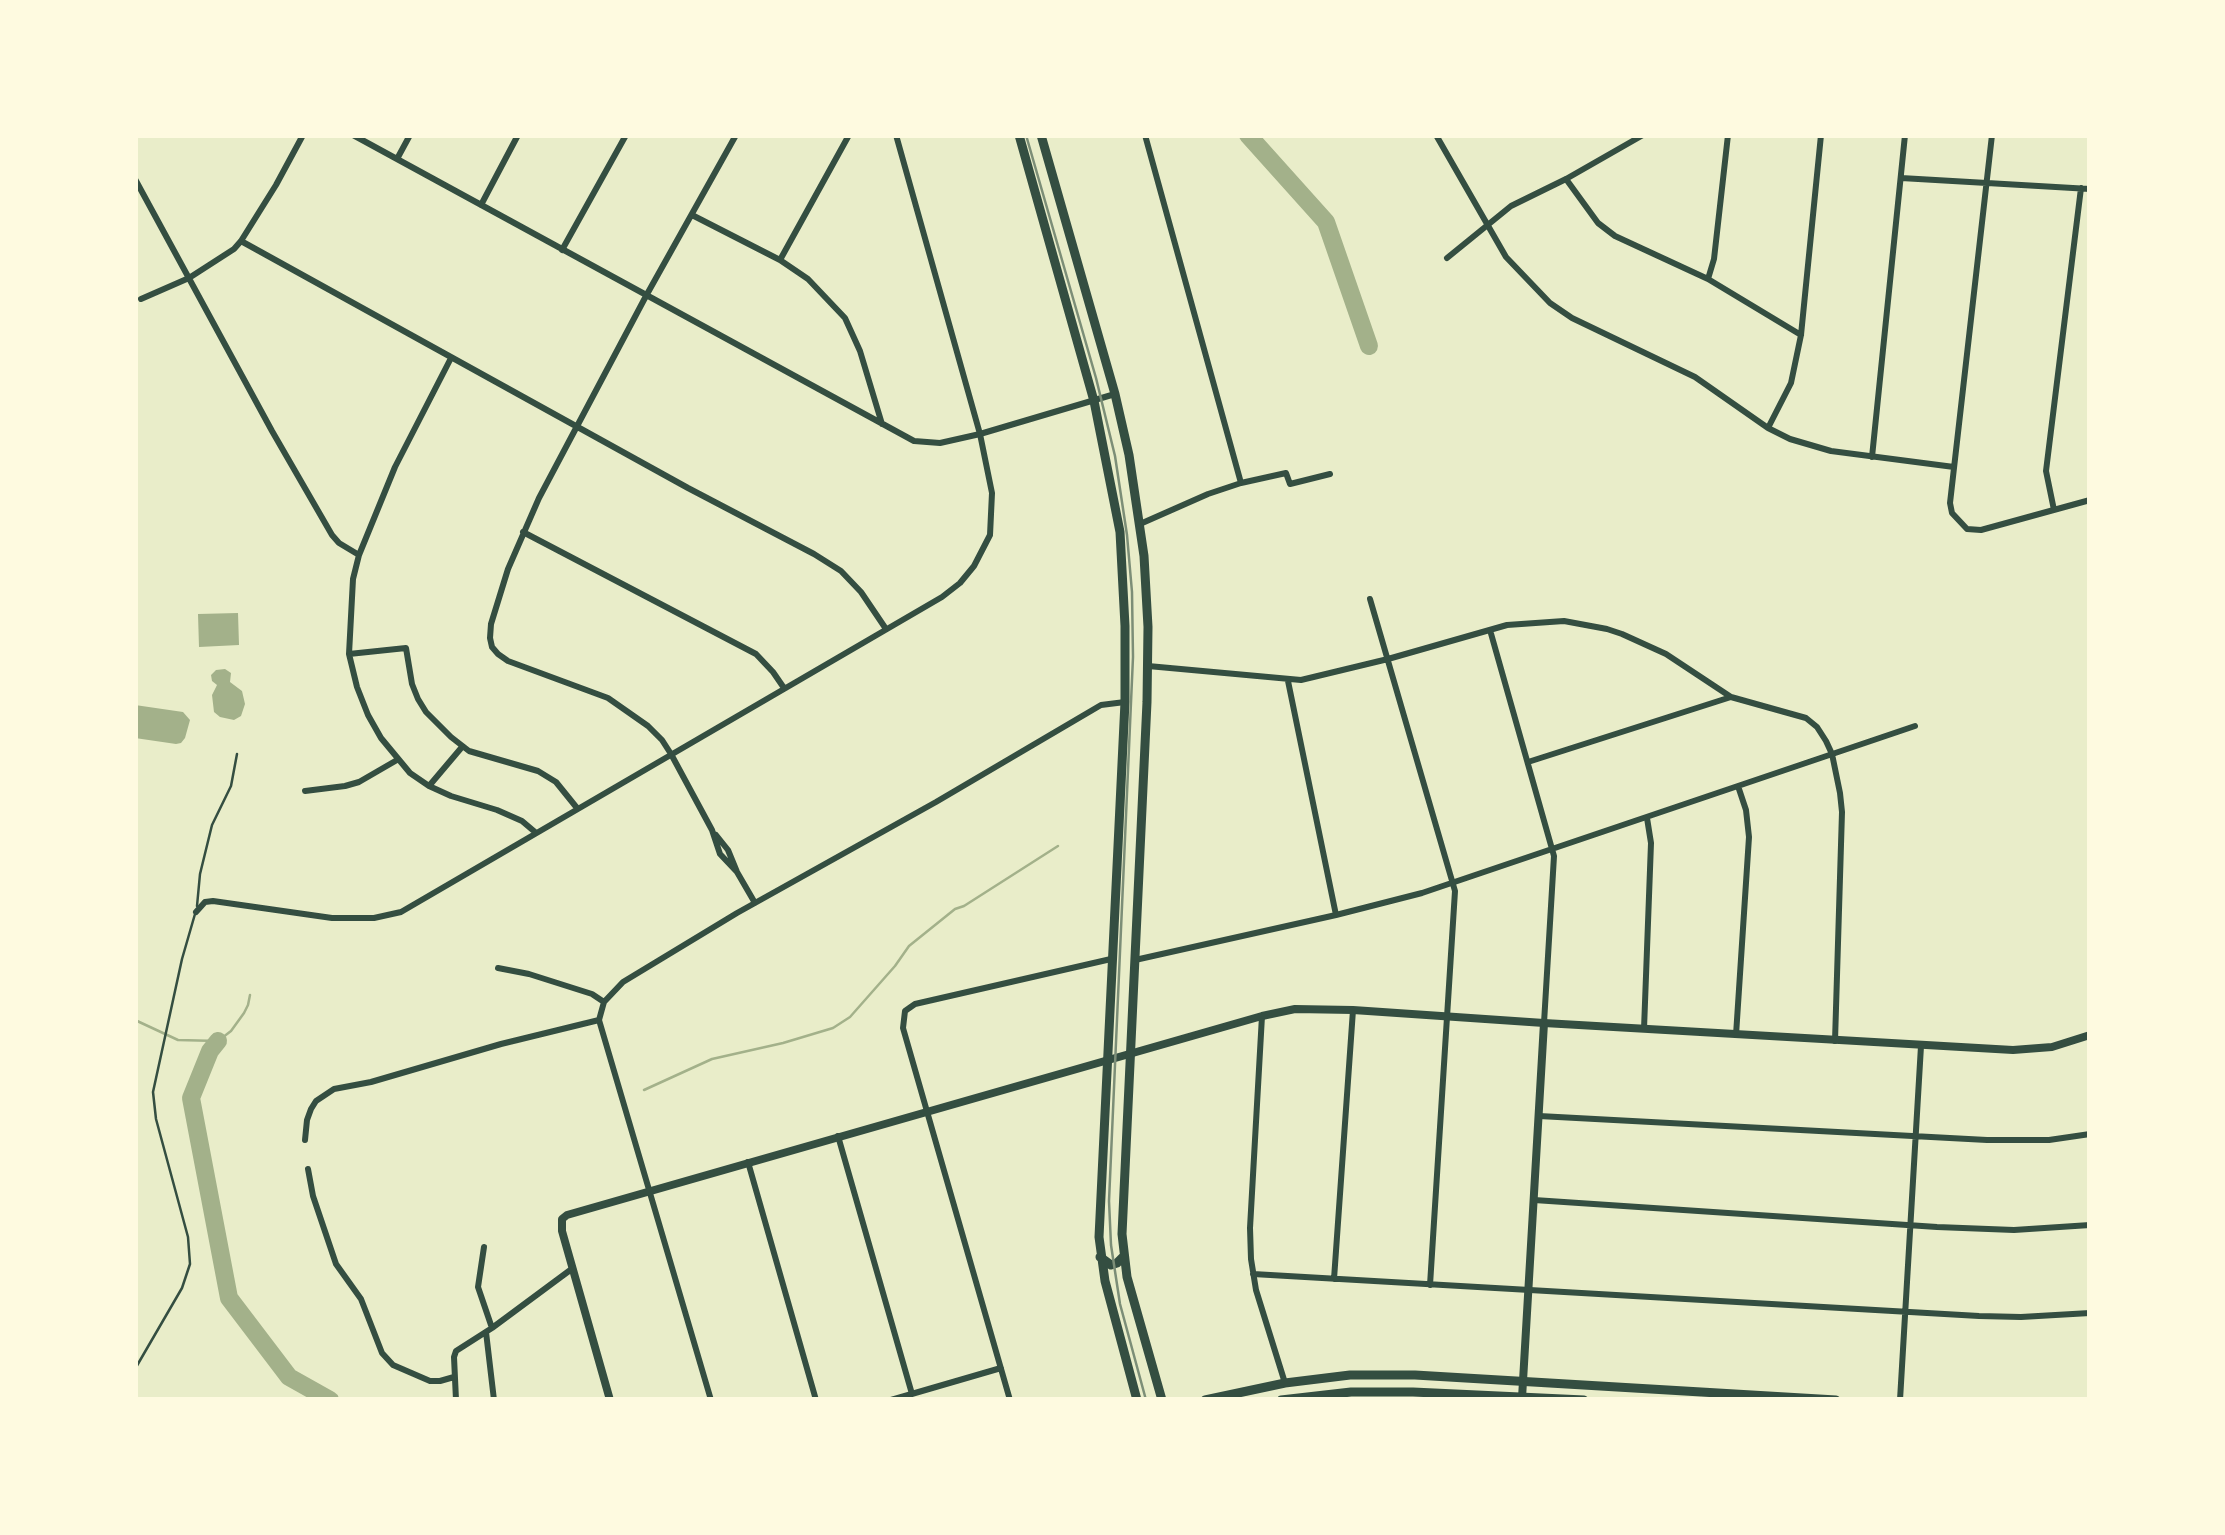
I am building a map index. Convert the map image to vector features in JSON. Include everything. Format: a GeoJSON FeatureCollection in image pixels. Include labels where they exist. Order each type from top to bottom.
{"type":"FeatureCollection","features":[{"type":"Feature","properties":{"kind":"main road"},"geometry":{"type":"LineString","coordinates":[[1018,135],[1094,400],[1120,532],[1125,702],[1099,1227],[1104,1276],[1137,1400]]}},
{"type":"Feature","properties":{"kind":"main road"},"geometry":{"type":"LineString","coordinates":[[1042,135],[1115,394],[1140,524],[1148,609],[1148,666],[1122,1215],[1127,1273],[1162,1400]]}},
{"type":"Feature","properties":{"kind":"main road"},"geometry":{"type":"LineString","coordinates":[[1100,1257],[1111,1265],[1124,1256]]}},
{"type":"Feature","properties":{"kind":"main road"},"geometry":{"type":"LineString","coordinates":[[1104,1276],[1108,1268],[1115,1266],[1127,1273]]}},
{"type":"Feature","properties":{"kind":"main road"},"geometry":{"type":"LineString","coordinates":[[1204,1400],[1285,1383],[1366,1375],[1523,1380],[1836,1400]]}},
{"type":"Feature","properties":{"kind":"main road"},"geometry":{"type":"LineString","coordinates":[[1287,1400],[1351,1392],[1584,1400]]}},
{"type":"Feature","properties":{"kind":"street"},"geometry":{"type":"LineString","coordinates":[[141,299],[189,278],[220,260],[241,241],[303,135]]}},
{"type":"Feature","properties":{"kind":"street"},"geometry":{"type":"LineString","coordinates":[[353,135],[914,441],[940,443],[980,434],[1115,394]]}},
{"type":"Feature","properties":{"kind":"street"},"geometry":{"type":"LineString","coordinates":[[397,159],[410,135]]}},
{"type":"Feature","properties":{"kind":"street"},"geometry":{"type":"LineString","coordinates":[[481,205],[518,135]]}},
{"type":"Feature","properties":{"kind":"street"},"geometry":{"type":"LineString","coordinates":[[562,250],[626,135]]}},
{"type":"Feature","properties":{"kind":"street"},"geometry":{"type":"LineString","coordinates":[[736,135],[576,426],[523,532],[491,624],[492,647],[508,661],[608,698],[662,740],[756,903]]}},
{"type":"Feature","properties":{"kind":"street"},"geometry":{"type":"LineString","coordinates":[[780,260],[849,135]]}},
{"type":"Feature","properties":{"kind":"street"},"geometry":{"type":"LineString","coordinates":[[196,912],[204,902],[213,901],[352,919],[386,916],[409,908],[960,584],[984,550],[990,534],[992,493],[980,434],[896,135]]}},
{"type":"Feature","properties":{"kind":"street"},"geometry":{"type":"LineString","coordinates":[[1145,135],[1241,483]]}},
{"type":"Feature","properties":{"kind":"street"},"geometry":{"type":"LineString","coordinates":[[1436,135],[1506,257],[1550,303],[1572,318],[1695,376],[1768,428],[1813,447],[1954,467]]}},
{"type":"Feature","properties":{"kind":"street"},"geometry":{"type":"LineString","coordinates":[[1448,258],[1512,206],[1643,135]]}},
{"type":"Feature","properties":{"kind":"street"},"geometry":{"type":"LineString","coordinates":[[1708,279],[1714,259],[1728,135]]}},
{"type":"Feature","properties":{"kind":"street"},"geometry":{"type":"LineString","coordinates":[[1768,428],[1791,383],[1801,336],[1821,135]]}},
{"type":"Feature","properties":{"kind":"street"},"geometry":{"type":"LineString","coordinates":[[1872,456],[1905,135]]}},
{"type":"Feature","properties":{"kind":"street"},"geometry":{"type":"LineString","coordinates":[[1992,135],[1950,504],[1952,514],[1967,529],[1981,530],[2090,500]]}},
{"type":"Feature","properties":{"kind":"street"},"geometry":{"type":"LineString","coordinates":[[1901,178],[2086,188],[2046,472],[2054,510]]}},
{"type":"Feature","properties":{"kind":"street"},"geometry":{"type":"LineString","coordinates":[[135,179],[332,535],[358,556]]}},
{"type":"Feature","properties":{"kind":"street"},"geometry":{"type":"LineString","coordinates":[[1566,179],[1598,223],[1615,236],[1708,279],[1801,336]]}},
{"type":"Feature","properties":{"kind":"street"},"geometry":{"type":"LineString","coordinates":[[692,215],[780,260],[808,279],[845,318],[860,350],[882,426]]}},
{"type":"Feature","properties":{"kind":"street"},"geometry":{"type":"LineString","coordinates":[[241,241],[828,562],[860,592],[886,628]]}},
{"type":"Feature","properties":{"kind":"street"},"geometry":{"type":"LineString","coordinates":[[451,358],[395,466],[358,556],[349,654],[368,715],[380,738],[410,773],[451,796],[514,818],[535,832]]}},
{"type":"Feature","properties":{"kind":"street"},"geometry":{"type":"LineString","coordinates":[[1140,524],[1241,483],[1286,473],[1290,484],[1330,474]]}},
{"type":"Feature","properties":{"kind":"street"},"geometry":{"type":"LineString","coordinates":[[523,532],[756,654],[784,688]]}},
{"type":"Feature","properties":{"kind":"street"},"geometry":{"type":"LineString","coordinates":[[1370,599],[1454,883],[1430,1285]]}},
{"type":"Feature","properties":{"kind":"street"},"geometry":{"type":"LineString","coordinates":[[1148,666],[1288,680],[1328,676],[1522,622],[1564,621],[1607,628],[1648,644],[1731,697],[1806,718],[1832,754],[1842,812],[1835,1041]]}},
{"type":"Feature","properties":{"kind":"street"},"geometry":{"type":"LineString","coordinates":[[1490,630],[1555,866],[1522,1398]]}},
{"type":"Feature","properties":{"kind":"street"},"geometry":{"type":"LineString","coordinates":[[349,654],[406,648],[418,699],[462,748],[538,771],[556,782],[577,808]]}},
{"type":"Feature","properties":{"kind":"street"},"geometry":{"type":"LineString","coordinates":[[1288,680],[1336,915]]}},
{"type":"Feature","properties":{"kind":"street"},"geometry":{"type":"LineString","coordinates":[[1528,762],[1731,697]]}},
{"type":"Feature","properties":{"kind":"street"},"geometry":{"type":"LineString","coordinates":[[711,1400],[599,1020],[604,1002],[623,982],[756,903],[1101,706],[1125,702]]}},
{"type":"Feature","properties":{"kind":"street"},"geometry":{"type":"LineString","coordinates":[[1136,960],[1336,915],[1454,883],[1914,726]]}},
{"type":"Feature","properties":{"kind":"street"},"geometry":{"type":"LineString","coordinates":[[429,786],[462,748]]}},
{"type":"Feature","properties":{"kind":"street"},"geometry":{"type":"LineString","coordinates":[[305,792],[359,782],[397,760]]}},
{"type":"Feature","properties":{"kind":"street"},"geometry":{"type":"LineString","coordinates":[[1736,1035],[1749,837],[1738,786]]}},
{"type":"Feature","properties":{"kind":"street"},"geometry":{"type":"LineString","coordinates":[[1644,1029],[1652,843],[1647,818]]}},
{"type":"Feature","properties":{"kind":"street"},"geometry":{"type":"LineString","coordinates":[[1010,1400],[904,1028],[904,1011],[915,1004],[1111,959]]}},
{"type":"Feature","properties":{"kind":"street"},"geometry":{"type":"LineString","coordinates":[[498,968],[592,994],[604,1002]]}},
{"type":"Feature","properties":{"kind":"street"},"geometry":{"type":"LineString","coordinates":[[610,1400],[562,1231],[562,1220],[574,1212],[1262,1016],[1312,1008],[2013,1050],[2052,1047],[2090,1035]]}},
{"type":"Feature","properties":{"kind":"street"},"geometry":{"type":"LineString","coordinates":[[1334,1279],[1354,1010]]}},
{"type":"Feature","properties":{"kind":"street"},"geometry":{"type":"LineString","coordinates":[[1262,1016],[1250,1228],[1253,1274],[1285,1383]]}},
{"type":"Feature","properties":{"kind":"street"},"geometry":{"type":"LineString","coordinates":[[304,1140],[311,1108],[334,1089],[599,1020]]}},
{"type":"Feature","properties":{"kind":"street"},"geometry":{"type":"LineString","coordinates":[[1900,1400],[1920,1046]]}},
{"type":"Feature","properties":{"kind":"street"},"geometry":{"type":"LineString","coordinates":[[1539,1116],[2002,1140],[2049,1140],[2090,1134]]}},
{"type":"Feature","properties":{"kind":"street"},"geometry":{"type":"LineString","coordinates":[[838,1136],[912,1394]]}},
{"type":"Feature","properties":{"kind":"street"},"geometry":{"type":"LineString","coordinates":[[748,1162],[816,1400]]}},
{"type":"Feature","properties":{"kind":"street"},"geometry":{"type":"LineString","coordinates":[[308,1170],[336,1264],[361,1299],[382,1352],[394,1365],[430,1380],[454,1376]]}},
{"type":"Feature","properties":{"kind":"street"},"geometry":{"type":"LineString","coordinates":[[1534,1200],[2014,1230],[2090,1224]]}},
{"type":"Feature","properties":{"kind":"street"},"geometry":{"type":"LineString","coordinates":[[484,1247],[478,1286],[489,1330],[494,1400]]}},
{"type":"Feature","properties":{"kind":"street"},"geometry":{"type":"LineString","coordinates":[[456,1400],[456,1351],[572,1268]]}},
{"type":"Feature","properties":{"kind":"street"},"geometry":{"type":"LineString","coordinates":[[1253,1274],[2021,1317],[2090,1313]]}},
{"type":"Feature","properties":{"kind":"street"},"geometry":{"type":"LineString","coordinates":[[891,1400],[1001,1368]]}},
{"type":"Feature","properties":{"kind":"lane"},"geometry":{"type":"LineString","coordinates":[[135,1369],[182,1288],[190,1264],[188,1237],[153,1092],[196,912],[212,824],[231,786],[237,754]]}},
{"type":"Feature","properties":{"kind":"shaded area"},"geometry":{"type":"Polygon","coordinates":[[[238,613],[239,645],[199,647],[198,614],[238,613]]]}},
{"type":"Feature","properties":{"kind":"shaded area"},"geometry":{"type":"Polygon","coordinates":[[[225,669],[231,673],[230,682],[242,691],[245,704],[241,716],[234,720],[214,712],[212,695],[217,685],[211,675],[225,669]]]}},
{"type":"Feature","properties":{"kind":"shaded area"},"geometry":{"type":"Polygon","coordinates":[[[135,705],[183,712],[190,720],[185,738],[176,744],[135,738],[135,705]]]}},
{"type":"Feature","properties":{"kind":"waterway"},"geometry":{"type":"LineString","coordinates":[[1248,135],[1326,222],[1369,346]]}},
{"type":"Feature","properties":{"kind":"waterway"},"geometry":{"type":"LineString","coordinates":[[644,1090],[712,1059],[833,1028],[850,1017],[909,946],[955,909],[1058,846]]}},
{"type":"Feature","properties":{"kind":"waterway"},"geometry":{"type":"LineString","coordinates":[[135,1020],[178,1040],[218,1041],[244,1013],[250,995]]}},
{"type":"Feature","properties":{"kind":"waterway"},"geometry":{"type":"LineString","coordinates":[[218,1041],[191,1098],[229,1298],[289,1377],[330,1400]]}},
{"type":"Feature","properties":{"kind":"railway"},"geometry":{"type":"LineString","coordinates":[[1026,135],[1096,378],[1115,456],[1127,535],[1133,657],[1109,1201],[1120,1304],[1146,1400]]}}]}
